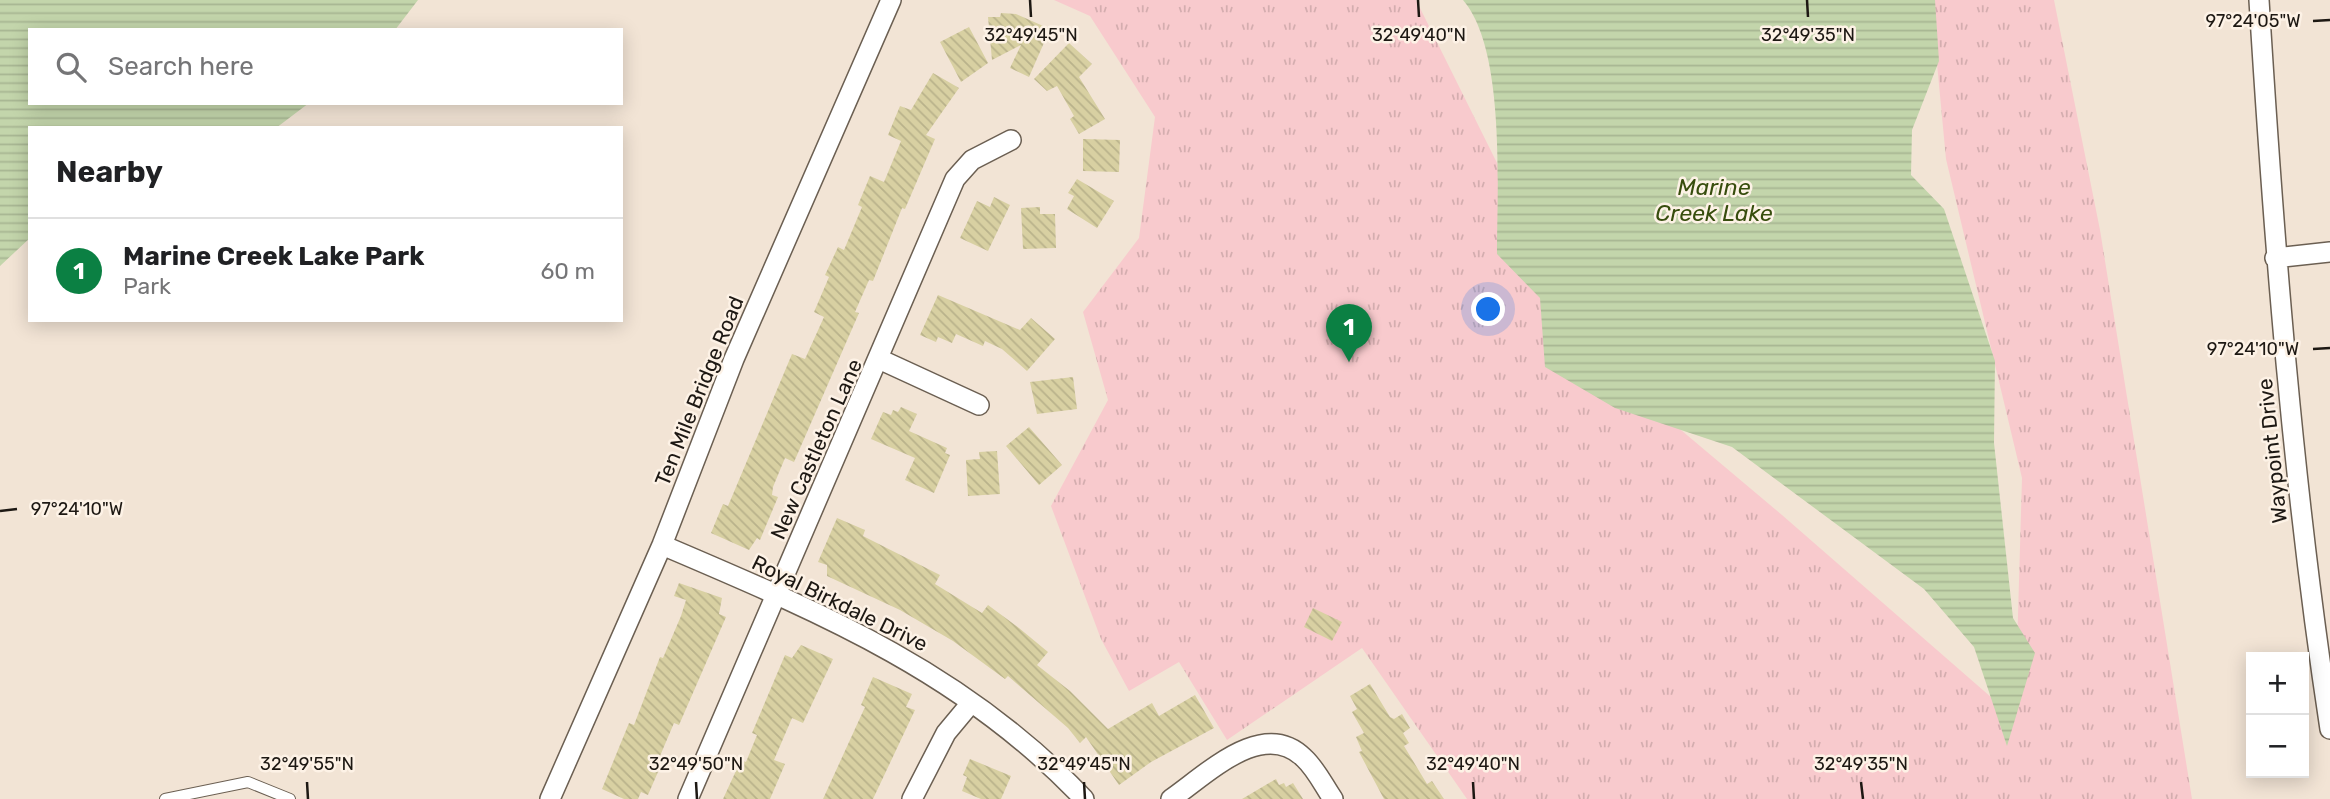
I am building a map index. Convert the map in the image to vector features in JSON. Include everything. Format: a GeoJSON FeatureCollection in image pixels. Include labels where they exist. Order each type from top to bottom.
{"type":"FeatureCollection","features":[{"type":"Feature","properties":{"kind":"street","name":"Ten Mile Bridge Road"},"geometry":{"type":"LineString","coordinates":[[550,799],[662,545],[734,359],[891,0]]}},
{"type":"Feature","properties":{"kind":"street","name":"Waypoint Drive"},"geometry":{"type":"LineString","coordinates":[[2259,0],[2275,258],[2311,600],[2330,729]]}},
{"type":"Feature","properties":{"kind":"street","name":"New Castleton Lane"},"geometry":{"type":"LineString","coordinates":[[688,799],[955,179],[972,160],[1011,140]]}},
{"type":"Feature","properties":{"kind":"street"},"geometry":{"type":"LineString","coordinates":[[2275,258],[2330,252]]}},
{"type":"Feature","properties":{"kind":"street"},"geometry":{"type":"LineString","coordinates":[[879,359],[979,405]]}},
{"type":"Feature","properties":{"kind":"street","name":"Royal Birkdale Drive"},"geometry":{"type":"LineString","coordinates":[[662,545],[777,594],[915,663],[1032,747],[1084,799]]}},
{"type":"Feature","properties":{"kind":"street"},"geometry":{"type":"LineString","coordinates":[[2311,600],[2330,608]]}},
{"type":"Feature","properties":{"kind":"street"},"geometry":{"type":"LineString","coordinates":[[912,799],[946,733],[971,704]]}},
{"type":"Feature","properties":{"kind":"street"},"geometry":{"type":"LineString","coordinates":[[1171,799],[1245,747],[1278,744],[1304,757],[1333,799]]}},
{"type":"Feature","properties":{"kind":"lane"},"geometry":{"type":"LineString","coordinates":[[165,799],[248,782],[290,799]]}},
{"type":"Feature","properties":{"kind":"green space"},"geometry":{"type":"Polygon","coordinates":[[[1054,0],[1416,0],[1497,163],[1555,324],[1782,515],[2015,718],[2022,478],[1946,159],[1931,0],[2054,0],[2100,230],[2192,799],[1467,799],[1362,648],[1227,740],[1179,662],[1129,691],[1101,639],[1051,506],[1108,400],[1083,312],[1139,238],[1155,117],[1090,16],[1054,0]]]}},
{"type":"Feature","properties":{"kind":"water"},"geometry":{"type":"Polygon","coordinates":[[[0,0],[418,0],[397,28],[28,28],[28,105],[306,105],[279,126],[28,126],[28,240],[0,266],[0,0]]]}},
{"type":"Feature","properties":{"kind":"water","name":"Marine Creek Lake"},"geometry":{"type":"Polygon","coordinates":[[[1463,0],[1935,0],[1939,61],[1912,130],[1911,175],[1944,209],[1995,361],[1994,443],[2013,618],[2035,653],[2007,746],[1974,647],[1924,589],[1732,447],[1615,408],[1545,367],[1540,298],[1497,254],[1498,158],[1493,85],[1477,23],[1463,0]]]}},
{"type":"Feature","properties":{"kind":"building"},"geometry":{"type":"Polygon","coordinates":[[[1001,13],[1016,14],[1050,29],[1029,77],[1010,68],[1021,45],[992,60],[988,17],[1000,17],[1001,13]]]}},
{"type":"Feature","properties":{"kind":"building"},"geometry":{"type":"Polygon","coordinates":[[[969,27],[988,63],[961,82],[940,42],[969,27]]]}},
{"type":"Feature","properties":{"kind":"building"},"geometry":{"type":"Polygon","coordinates":[[[1069,43],[1092,64],[1079,77],[1105,119],[1079,134],[1070,119],[1074,116],[1057,86],[1047,91],[1034,79],[1069,43]]]}},
{"type":"Feature","properties":{"kind":"building"},"geometry":{"type":"Polygon","coordinates":[[[933,73],[959,88],[926,135],[935,139],[905,209],[902,208],[873,281],[869,280],[855,312],[859,313],[794,462],[785,458],[773,487],[772,495],[778,497],[760,540],[757,538],[749,550],[711,533],[723,504],[728,506],[792,354],[805,359],[824,317],[814,312],[829,277],[825,275],[838,247],[844,250],[862,207],[858,205],[870,176],[884,182],[901,141],[888,135],[900,106],[911,110],[933,73]]]}},
{"type":"Feature","properties":{"kind":"building"},"geometry":{"type":"Polygon","coordinates":[[[1083,139],[1120,140],[1119,172],[1083,171],[1083,139]]]}},
{"type":"Feature","properties":{"kind":"building"},"geometry":{"type":"Polygon","coordinates":[[[1077,179],[1114,201],[1097,228],[1067,209],[1074,196],[1068,193],[1077,179]]]}},
{"type":"Feature","properties":{"kind":"building"},"geometry":{"type":"Polygon","coordinates":[[[994,197],[1010,205],[988,251],[960,238],[977,201],[990,207],[994,197]]]}},
{"type":"Feature","properties":{"kind":"building"},"geometry":{"type":"Polygon","coordinates":[[[1040,207],[1040,214],[1055,214],[1056,248],[1023,249],[1021,208],[1040,207]]]}},
{"type":"Feature","properties":{"kind":"building"},"geometry":{"type":"Polygon","coordinates":[[[938,295],[1020,330],[1031,318],[1055,339],[1027,371],[1002,349],[985,341],[983,346],[956,334],[952,343],[938,337],[936,342],[920,335],[938,295]]]}},
{"type":"Feature","properties":{"kind":"building"},"geometry":{"type":"Polygon","coordinates":[[[1073,377],[1077,409],[1037,414],[1030,382],[1073,377]]]}},
{"type":"Feature","properties":{"kind":"building"},"geometry":{"type":"Polygon","coordinates":[[[901,407],[917,414],[909,431],[947,448],[945,453],[950,455],[934,493],[905,480],[915,458],[871,439],[883,412],[891,415],[893,410],[898,412],[901,407]]]}},
{"type":"Feature","properties":{"kind":"building"},"geometry":{"type":"Polygon","coordinates":[[[1029,427],[1062,465],[1039,485],[1006,446],[1029,427]]]}},
{"type":"Feature","properties":{"kind":"building"},"geometry":{"type":"Polygon","coordinates":[[[997,451],[1000,494],[968,496],[966,460],[980,459],[979,452],[997,451]]]}},
{"type":"Feature","properties":{"kind":"building"},"geometry":{"type":"Polygon","coordinates":[[[837,518],[865,530],[863,536],[940,575],[935,584],[982,613],[988,605],[1019,628],[1048,652],[1037,665],[1070,691],[1108,729],[1152,703],[1159,716],[1195,695],[1214,728],[1151,762],[1119,785],[1086,737],[1080,743],[1068,728],[1008,676],[1005,679],[953,641],[900,610],[827,576],[827,565],[818,562],[837,518]]]}},
{"type":"Feature","properties":{"kind":"building"},"geometry":{"type":"Polygon","coordinates":[[[679,583],[722,598],[719,614],[726,617],[679,725],[674,723],[660,756],[664,758],[648,795],[641,792],[638,799],[624,799],[602,789],[629,723],[634,725],[660,657],[663,658],[681,616],[686,600],[674,596],[679,583]]]}},
{"type":"Feature","properties":{"kind":"building"},"geometry":{"type":"Polygon","coordinates":[[[1313,608],[1342,622],[1332,641],[1304,627],[1313,608]]]}},
{"type":"Feature","properties":{"kind":"building"},"geometry":{"type":"Polygon","coordinates":[[[801,645],[833,659],[803,723],[792,718],[774,760],[785,764],[770,799],[723,799],[741,760],[746,762],[757,735],[752,733],[785,655],[792,658],[801,645]]]}},
{"type":"Feature","properties":{"kind":"building"},"geometry":{"type":"Polygon","coordinates":[[[873,677],[912,694],[906,707],[915,710],[873,799],[823,799],[865,707],[861,705],[873,677]]]}},
{"type":"Feature","properties":{"kind":"building"},"geometry":{"type":"Polygon","coordinates":[[[1370,684],[1390,717],[1394,719],[1402,714],[1410,728],[1403,733],[1409,743],[1404,746],[1427,784],[1432,781],[1444,799],[1384,799],[1359,752],[1362,751],[1356,737],[1364,733],[1352,712],[1357,709],[1350,696],[1370,684]]]}},
{"type":"Feature","properties":{"kind":"building"},"geometry":{"type":"Polygon","coordinates":[[[970,759],[1011,776],[1001,799],[981,799],[962,791],[967,777],[963,775],[970,759]]]}},
{"type":"Feature","properties":{"kind":"building"},"geometry":{"type":"Polygon","coordinates":[[[1276,779],[1279,785],[1284,783],[1286,787],[1293,783],[1303,799],[1242,799],[1276,779]]]}},
{"type":"Feature","properties":{"kind":"place","name":"Marine Creek Lake Park"},"geometry":{"type":"Point","coordinates":[1349,362]}}]}
